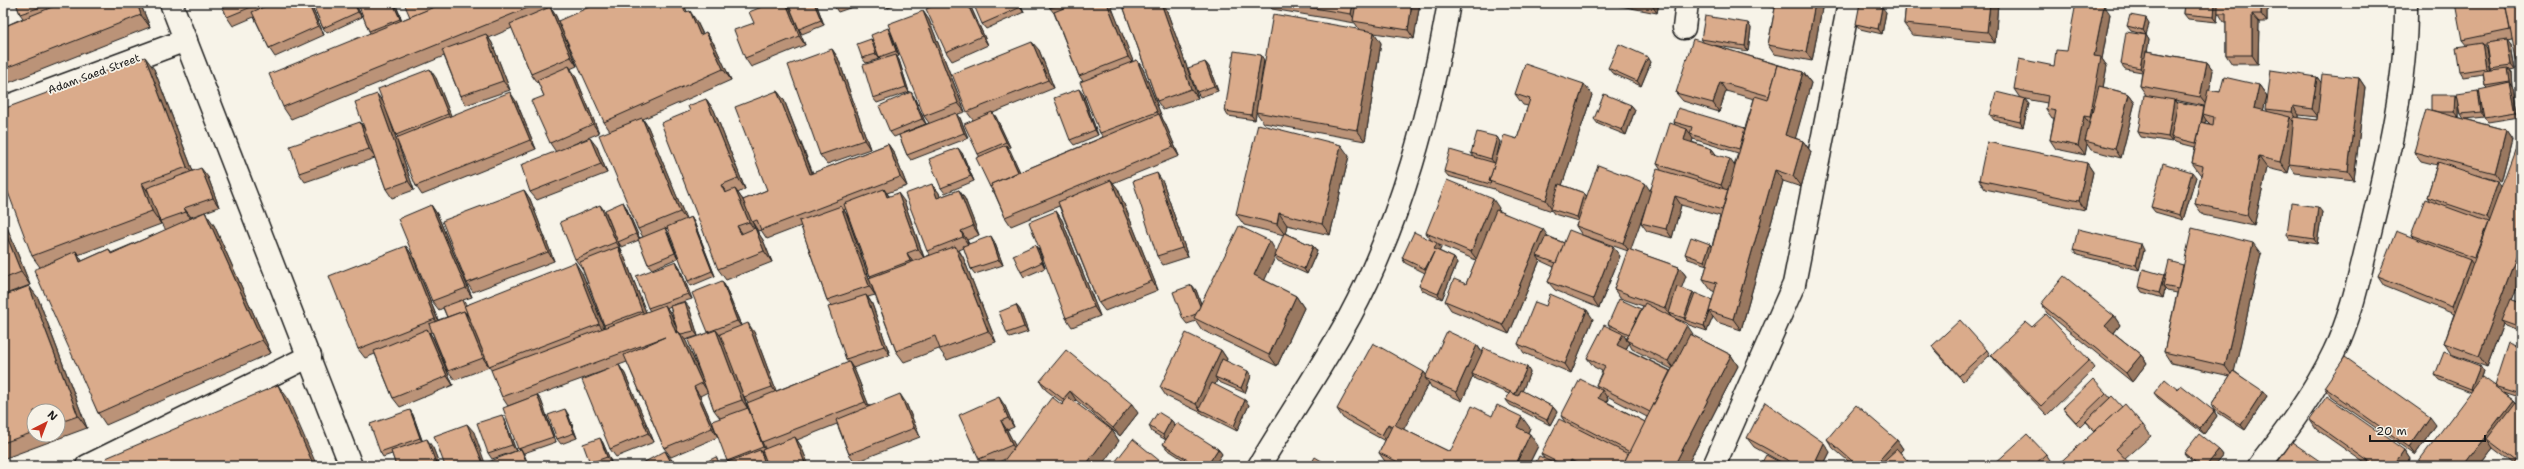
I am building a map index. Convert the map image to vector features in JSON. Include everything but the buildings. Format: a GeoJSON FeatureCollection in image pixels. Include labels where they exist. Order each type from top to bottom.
{"type":"FeatureCollection","features":[{"type":"Feature","properties":{"kind":"street"},"geometry":{"type":"LineString","coordinates":[[171,3],[352,466]]}},
{"type":"Feature","properties":{"kind":"street"},"geometry":{"type":"LineString","coordinates":[[1259,466],[1350,316],[1397,211],[1435,82],[1449,3]]}},
{"type":"Feature","properties":{"kind":"street"},"geometry":{"type":"LineString","coordinates":[[1684,28],[1687,3]]}},
{"type":"Feature","properties":{"kind":"street"},"geometry":{"type":"LineString","coordinates":[[1714,466],[1794,284],[1849,3]]}},
{"type":"Feature","properties":{"kind":"street"},"geometry":{"type":"LineString","coordinates":[[2259,466],[2302,409],[2334,351],[2357,287],[2392,140],[2406,34],[2406,3]]}},
{"type":"Feature","properties":{"kind":"street","name":"Adam Saed Street"},"geometry":{"type":"LineString","coordinates":[[3,108],[186,40]]}},
{"type":"Feature","properties":{"kind":"street"},"geometry":{"type":"LineString","coordinates":[[87,466],[310,356]]}}]}
